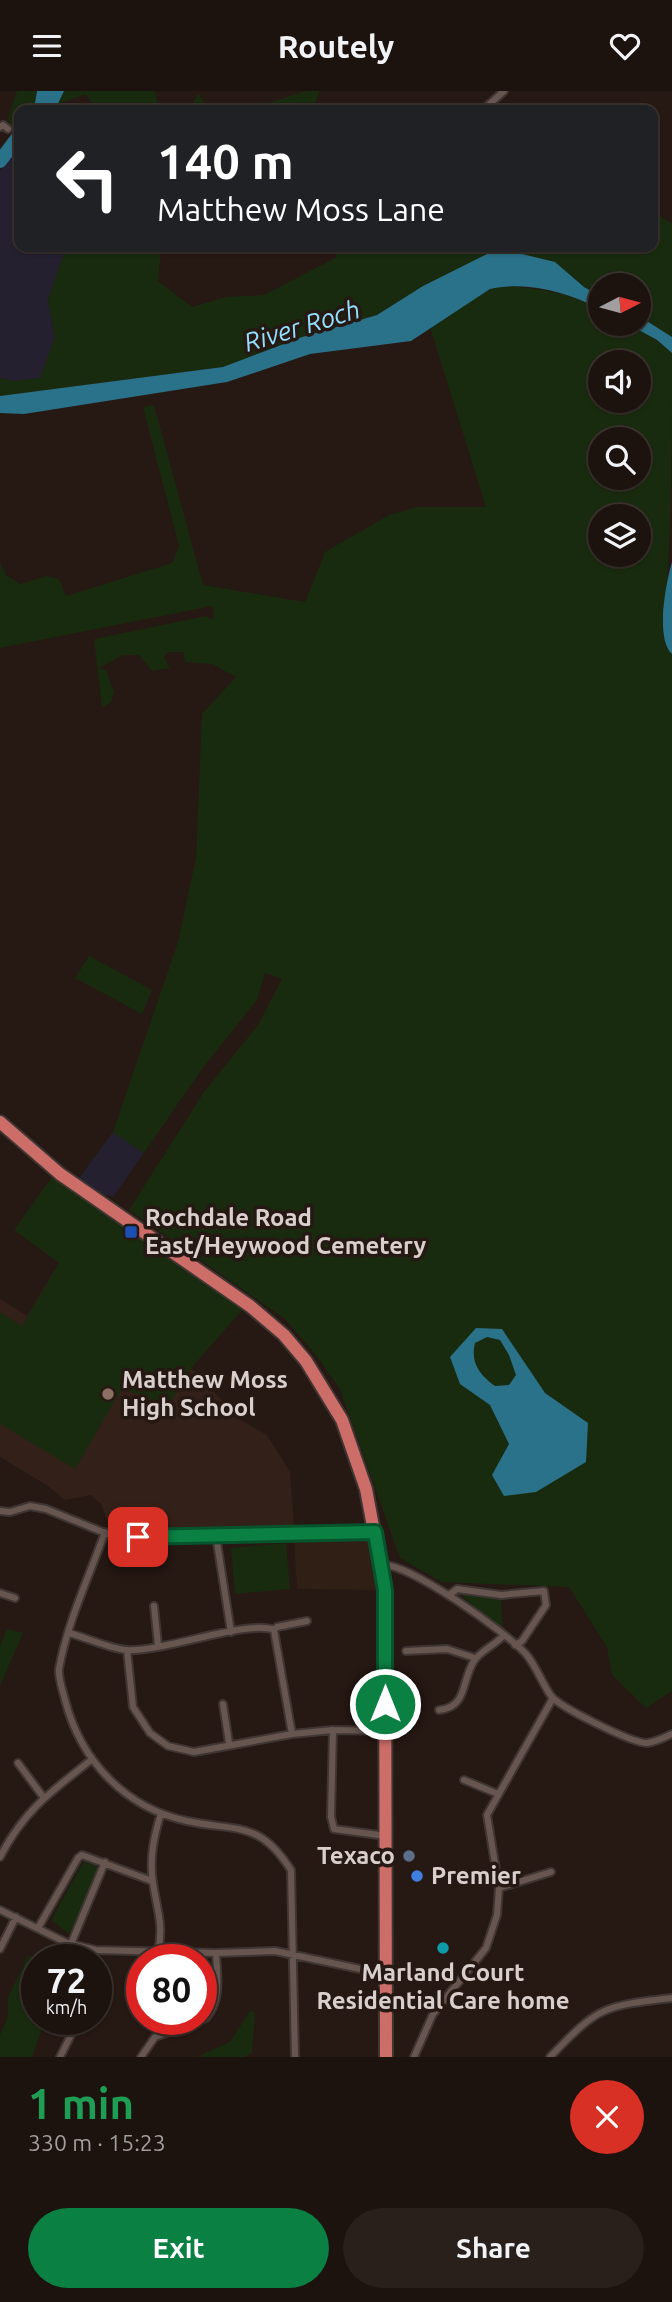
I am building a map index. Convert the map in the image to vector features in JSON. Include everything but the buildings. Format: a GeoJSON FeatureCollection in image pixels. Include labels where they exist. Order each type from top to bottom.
{"type":"FeatureCollection","features":[{"type":"Feature","properties":{"kind":"highway"},"geometry":{"type":"LineString","coordinates":[[0,1122],[60,1174],[250,1305],[284,1335],[328,1394],[352,1445],[375,1532],[385,1599],[386,2057]]}},
{"type":"Feature","properties":{"kind":"street"},"geometry":{"type":"LineString","coordinates":[[489,105],[504,91]]}},
{"type":"Feature","properties":{"kind":"street"},"geometry":{"type":"LineString","coordinates":[[0,127],[3,125],[8,129]]}},
{"type":"Feature","properties":{"kind":"street"},"geometry":{"type":"LineString","coordinates":[[0,1511],[10,1512],[30,1506],[46,1509],[115,1537],[375,1532]]}},
{"type":"Feature","properties":{"kind":"street"},"geometry":{"type":"LineString","coordinates":[[105,1532],[58,1672],[70,1719],[91,1760],[120,1791],[161,1813],[188,1821],[240,1826],[276,1846],[291,1870],[295,2057]]}},
{"type":"Feature","properties":{"kind":"street"},"geometry":{"type":"LineString","coordinates":[[216,1536],[231,1632]]}},
{"type":"Feature","properties":{"kind":"street"},"geometry":{"type":"LineString","coordinates":[[382,1565],[397,1566],[449,1595],[515,1645],[526,1654],[553,1698],[627,1738],[645,1743],[672,1734]]}},
{"type":"Feature","properties":{"kind":"street"},"geometry":{"type":"LineString","coordinates":[[449,1595],[457,1589],[500,1595],[544,1591],[547,1605],[522,1641],[515,1645]]}},
{"type":"Feature","properties":{"kind":"street"},"geometry":{"type":"LineString","coordinates":[[0,1593],[16,1598]]}},
{"type":"Feature","properties":{"kind":"street"},"geometry":{"type":"LineString","coordinates":[[154,1606],[158,1645]]}},
{"type":"Feature","properties":{"kind":"street"},"geometry":{"type":"LineString","coordinates":[[274,1630],[277,1627],[307,1621]]}},
{"type":"Feature","properties":{"kind":"street"},"geometry":{"type":"LineString","coordinates":[[69,1633],[127,1650],[231,1632],[267,1628],[274,1630]]}},
{"type":"Feature","properties":{"kind":"street"},"geometry":{"type":"LineString","coordinates":[[274,1630],[292,1734]]}},
{"type":"Feature","properties":{"kind":"street"},"geometry":{"type":"LineString","coordinates":[[439,1710],[448,1711],[458,1703],[463,1695],[465,1678],[475,1658],[503,1636]]}},
{"type":"Feature","properties":{"kind":"street"},"geometry":{"type":"LineString","coordinates":[[406,1651],[447,1649],[475,1658]]}},
{"type":"Feature","properties":{"kind":"street"},"geometry":{"type":"LineString","coordinates":[[127,1650],[133,1707],[150,1733],[168,1746],[194,1752],[229,1743],[292,1734],[333,1730],[385,1731]]}},
{"type":"Feature","properties":{"kind":"street"},"geometry":{"type":"LineString","coordinates":[[414,2057],[433,2014],[486,1948],[497,1915],[499,1888],[487,1815],[553,1698]]}},
{"type":"Feature","properties":{"kind":"street"},"geometry":{"type":"LineString","coordinates":[[223,1704],[229,1743]]}},
{"type":"Feature","properties":{"kind":"street"},"geometry":{"type":"LineString","coordinates":[[333,1730],[331,1817],[334,1829],[386,1836]]}},
{"type":"Feature","properties":{"kind":"street"},"geometry":{"type":"LineString","coordinates":[[0,1857],[16,1826],[44,1798],[91,1760]]}},
{"type":"Feature","properties":{"kind":"street"},"geometry":{"type":"LineString","coordinates":[[18,1763],[44,1798]]}},
{"type":"Feature","properties":{"kind":"street"},"geometry":{"type":"LineString","coordinates":[[464,1780],[498,1794]]}},
{"type":"Feature","properties":{"kind":"street"},"geometry":{"type":"LineString","coordinates":[[160,1944],[163,1930],[152,1881],[152,1843],[161,1813]]}},
{"type":"Feature","properties":{"kind":"street"},"geometry":{"type":"LineString","coordinates":[[38,1928],[78,1858],[87,1856],[152,1881]]}},
{"type":"Feature","properties":{"kind":"street"},"geometry":{"type":"LineString","coordinates":[[0,1910],[71,1944],[105,1863]]}},
{"type":"Feature","properties":{"kind":"street"},"geometry":{"type":"LineString","coordinates":[[499,1888],[551,1872]]}},
{"type":"Feature","properties":{"kind":"street"},"geometry":{"type":"LineString","coordinates":[[0,1949],[16,1917]]}},
{"type":"Feature","properties":{"kind":"street"},"geometry":{"type":"LineString","coordinates":[[217,1953],[275,1951],[384,1974]]}},
{"type":"Feature","properties":{"kind":"street"},"geometry":{"type":"LineString","coordinates":[[550,2057],[577,2029],[603,2009],[672,1998]]}},
{"type":"Feature","properties":{"kind":"street"},"geometry":{"type":"LineString","coordinates":[[60,2057],[71,2035]]}},
{"type":"Feature","properties":{"kind":"street"},"geometry":{"type":"LineString","coordinates":[[141,2057],[155,2037],[160,2035]]}},
{"type":"Feature","properties":{"kind":"shaded area"},"geometry":{"type":"Polygon","coordinates":[[[14,154],[14,252],[64,252],[48,300],[55,337],[40,378],[13,381],[0,378],[0,170],[14,154]]]}},
{"type":"Feature","properties":{"kind":"shaded area"},"geometry":{"type":"Polygon","coordinates":[[[113,1132],[144,1153],[113,1197],[102,1194],[79,1178],[113,1132]]]}},
{"type":"Feature","properties":{"kind":"shaded area","name":"Matthew Moss High School"},"geometry":{"type":"Polygon","coordinates":[[[55,1269],[242,1310],[191,1368],[241,1420],[267,1435],[290,1472],[294,1526],[115,1529],[108,1522],[101,1504],[91,1495],[65,1500],[48,1486],[0,1457],[0,1299],[27,1316],[55,1269]]]}},
{"type":"Feature","properties":{"kind":"shaded area"},"geometry":{"type":"Polygon","coordinates":[[[294,1537],[368,1538],[380,1590],[297,1589],[294,1537]]]}},
{"type":"Feature","properties":{"kind":"green space"},"geometry":{"type":"Polygon","coordinates":[[[17,91],[37,91],[33,105],[14,105],[14,123],[11,126],[8,118],[17,91]]]}},
{"type":"Feature","properties":{"kind":"green space"},"geometry":{"type":"Polygon","coordinates":[[[64,91],[155,91],[158,105],[94,105],[86,94],[58,104],[64,91]]]}},
{"type":"Feature","properties":{"kind":"green space"},"geometry":{"type":"Polygon","coordinates":[[[306,91],[320,91],[314,105],[260,105],[306,91]]]}},
{"type":"Feature","properties":{"kind":"green space"},"geometry":{"type":"Polygon","coordinates":[[[198,93],[206,105],[192,105],[198,93]]]}},
{"type":"Feature","properties":{"kind":"green space"},"geometry":{"type":"Polygon","coordinates":[[[658,214],[672,224],[672,337],[651,324],[651,273],[588,273],[588,289],[555,262],[514,252],[658,252],[658,214]]]}},
{"type":"Feature","properties":{"kind":"green space"},"geometry":{"type":"Polygon","coordinates":[[[64,252],[161,252],[158,281],[192,307],[226,297],[264,295],[337,257],[334,252],[514,252],[487,254],[423,286],[377,315],[302,337],[223,367],[0,396],[0,378],[13,381],[40,378],[55,337],[48,300],[64,252]]]}},
{"type":"Feature","properties":{"kind":"green space"},"geometry":{"type":"Polygon","coordinates":[[[505,286],[530,288],[554,292],[588,304],[588,336],[650,336],[672,353],[671,506],[663,627],[665,642],[672,654],[672,1691],[646,1708],[612,1675],[607,1647],[569,1587],[441,1582],[400,1558],[340,1389],[315,1354],[285,1319],[129,1210],[204,1092],[258,1025],[282,979],[265,973],[257,1000],[202,1069],[144,1153],[113,1132],[178,942],[196,858],[202,714],[236,677],[212,664],[185,662],[183,652],[168,652],[164,657],[170,668],[152,671],[139,655],[123,655],[99,668],[106,670],[114,692],[111,702],[102,708],[94,639],[206,616],[210,619],[214,617],[212,606],[0,648],[0,562],[6,575],[20,584],[47,576],[59,579],[66,596],[172,563],[179,546],[143,407],[154,405],[203,585],[305,602],[325,552],[389,515],[417,507],[486,507],[430,327],[490,289],[505,286]]]}},
{"type":"Feature","properties":{"kind":"green space"},"geometry":{"type":"Polygon","coordinates":[[[89,956],[152,990],[142,1014],[75,978],[89,956]]]}},
{"type":"Feature","properties":{"kind":"green space"},"geometry":{"type":"Polygon","coordinates":[[[52,1177],[242,1310],[191,1368],[168,1406],[122,1388],[75,1469],[0,1424],[0,1312],[22,1326],[59,1263],[14,1230],[52,1177]]]}},
{"type":"Feature","properties":{"kind":"green space"},"geometry":{"type":"Polygon","coordinates":[[[286,1543],[290,1589],[235,1594],[231,1548],[286,1543]]]}},
{"type":"Feature","properties":{"kind":"green space"},"geometry":{"type":"Polygon","coordinates":[[[462,1593],[501,1600],[503,1630],[464,1598],[462,1593]]]}},
{"type":"Feature","properties":{"kind":"green space"},"geometry":{"type":"Polygon","coordinates":[[[7,1629],[23,1633],[0,1686],[0,1646],[7,1629]]]}},
{"type":"Feature","properties":{"kind":"green space"},"geometry":{"type":"Polygon","coordinates":[[[84,1861],[98,1867],[99,1871],[69,1934],[51,1920],[84,1861]]]}},
{"type":"Feature","properties":{"kind":"green space"},"geometry":{"type":"Polygon","coordinates":[[[21,1970],[21,2035],[40,2035],[32,2057],[0,2057],[0,2035],[8,2016],[8,1997],[21,1970]]]}},
{"type":"Feature","properties":{"kind":"green space"},"geometry":{"type":"Polygon","coordinates":[[[250,2011],[255,2012],[252,2053],[244,2057],[197,2057],[230,2042],[250,2011]]]}},
{"type":"Feature","properties":{"kind":"water"},"geometry":{"type":"Polygon","coordinates":[[[37,91],[64,91],[57,105],[33,105],[37,91]]]}},
{"type":"Feature","properties":{"kind":"water"},"geometry":{"type":"Polygon","coordinates":[[[514,252],[555,262],[588,289],[588,304],[533,287],[490,289],[411,341],[310,354],[227,382],[24,414],[0,413],[0,396],[223,367],[302,337],[377,315],[423,286],[487,254],[514,252]]]}},
{"type":"Feature","properties":{"kind":"water"},"geometry":{"type":"Polygon","coordinates":[[[651,324],[672,337],[672,353],[650,336],[651,324]]]}},
{"type":"Feature","properties":{"kind":"water"},"geometry":{"type":"Polygon","coordinates":[[[672,562],[672,654],[664,636],[663,610],[672,562]]]}},
{"type":"Feature","properties":{"kind":"water"},"geometry":{"type":"Polygon","coordinates":[[[476,1328],[502,1329],[545,1393],[588,1423],[586,1462],[536,1492],[504,1496],[492,1475],[509,1444],[490,1405],[460,1384],[450,1357],[476,1328]],[[487,1337],[475,1343],[474,1350],[478,1368],[495,1386],[509,1385],[516,1375],[500,1340],[487,1337]]]}},
{"type":"Feature","properties":{"kind":"waterway","name":"River Roch"},"geometry":{"type":"LineString","coordinates":[[0,161],[14,143]]}},
{"type":"Feature","properties":{"kind":"place","name":"Rochdale Road East/Heywood Cemetery"},"geometry":{"type":"Point","coordinates":[131,1232]}},
{"type":"Feature","properties":{"kind":"place","name":"Matthew Moss High School"},"geometry":{"type":"Point","coordinates":[108,1394]}},
{"type":"Feature","properties":{"kind":"place","name":"Texaco"},"geometry":{"type":"Point","coordinates":[409,1856]}},
{"type":"Feature","properties":{"kind":"place","name":"Premier"},"geometry":{"type":"Point","coordinates":[417,1876]}},
{"type":"Feature","properties":{"kind":"place","name":"Marland Court Residential Care home"},"geometry":{"type":"Point","coordinates":[443,1948]}},
{"type":"Feature","properties":{"kind":"route"},"geometry":{"type":"LineString","coordinates":[[138,1537],[375,1532],[385,1590],[385,1704]]}}]}
